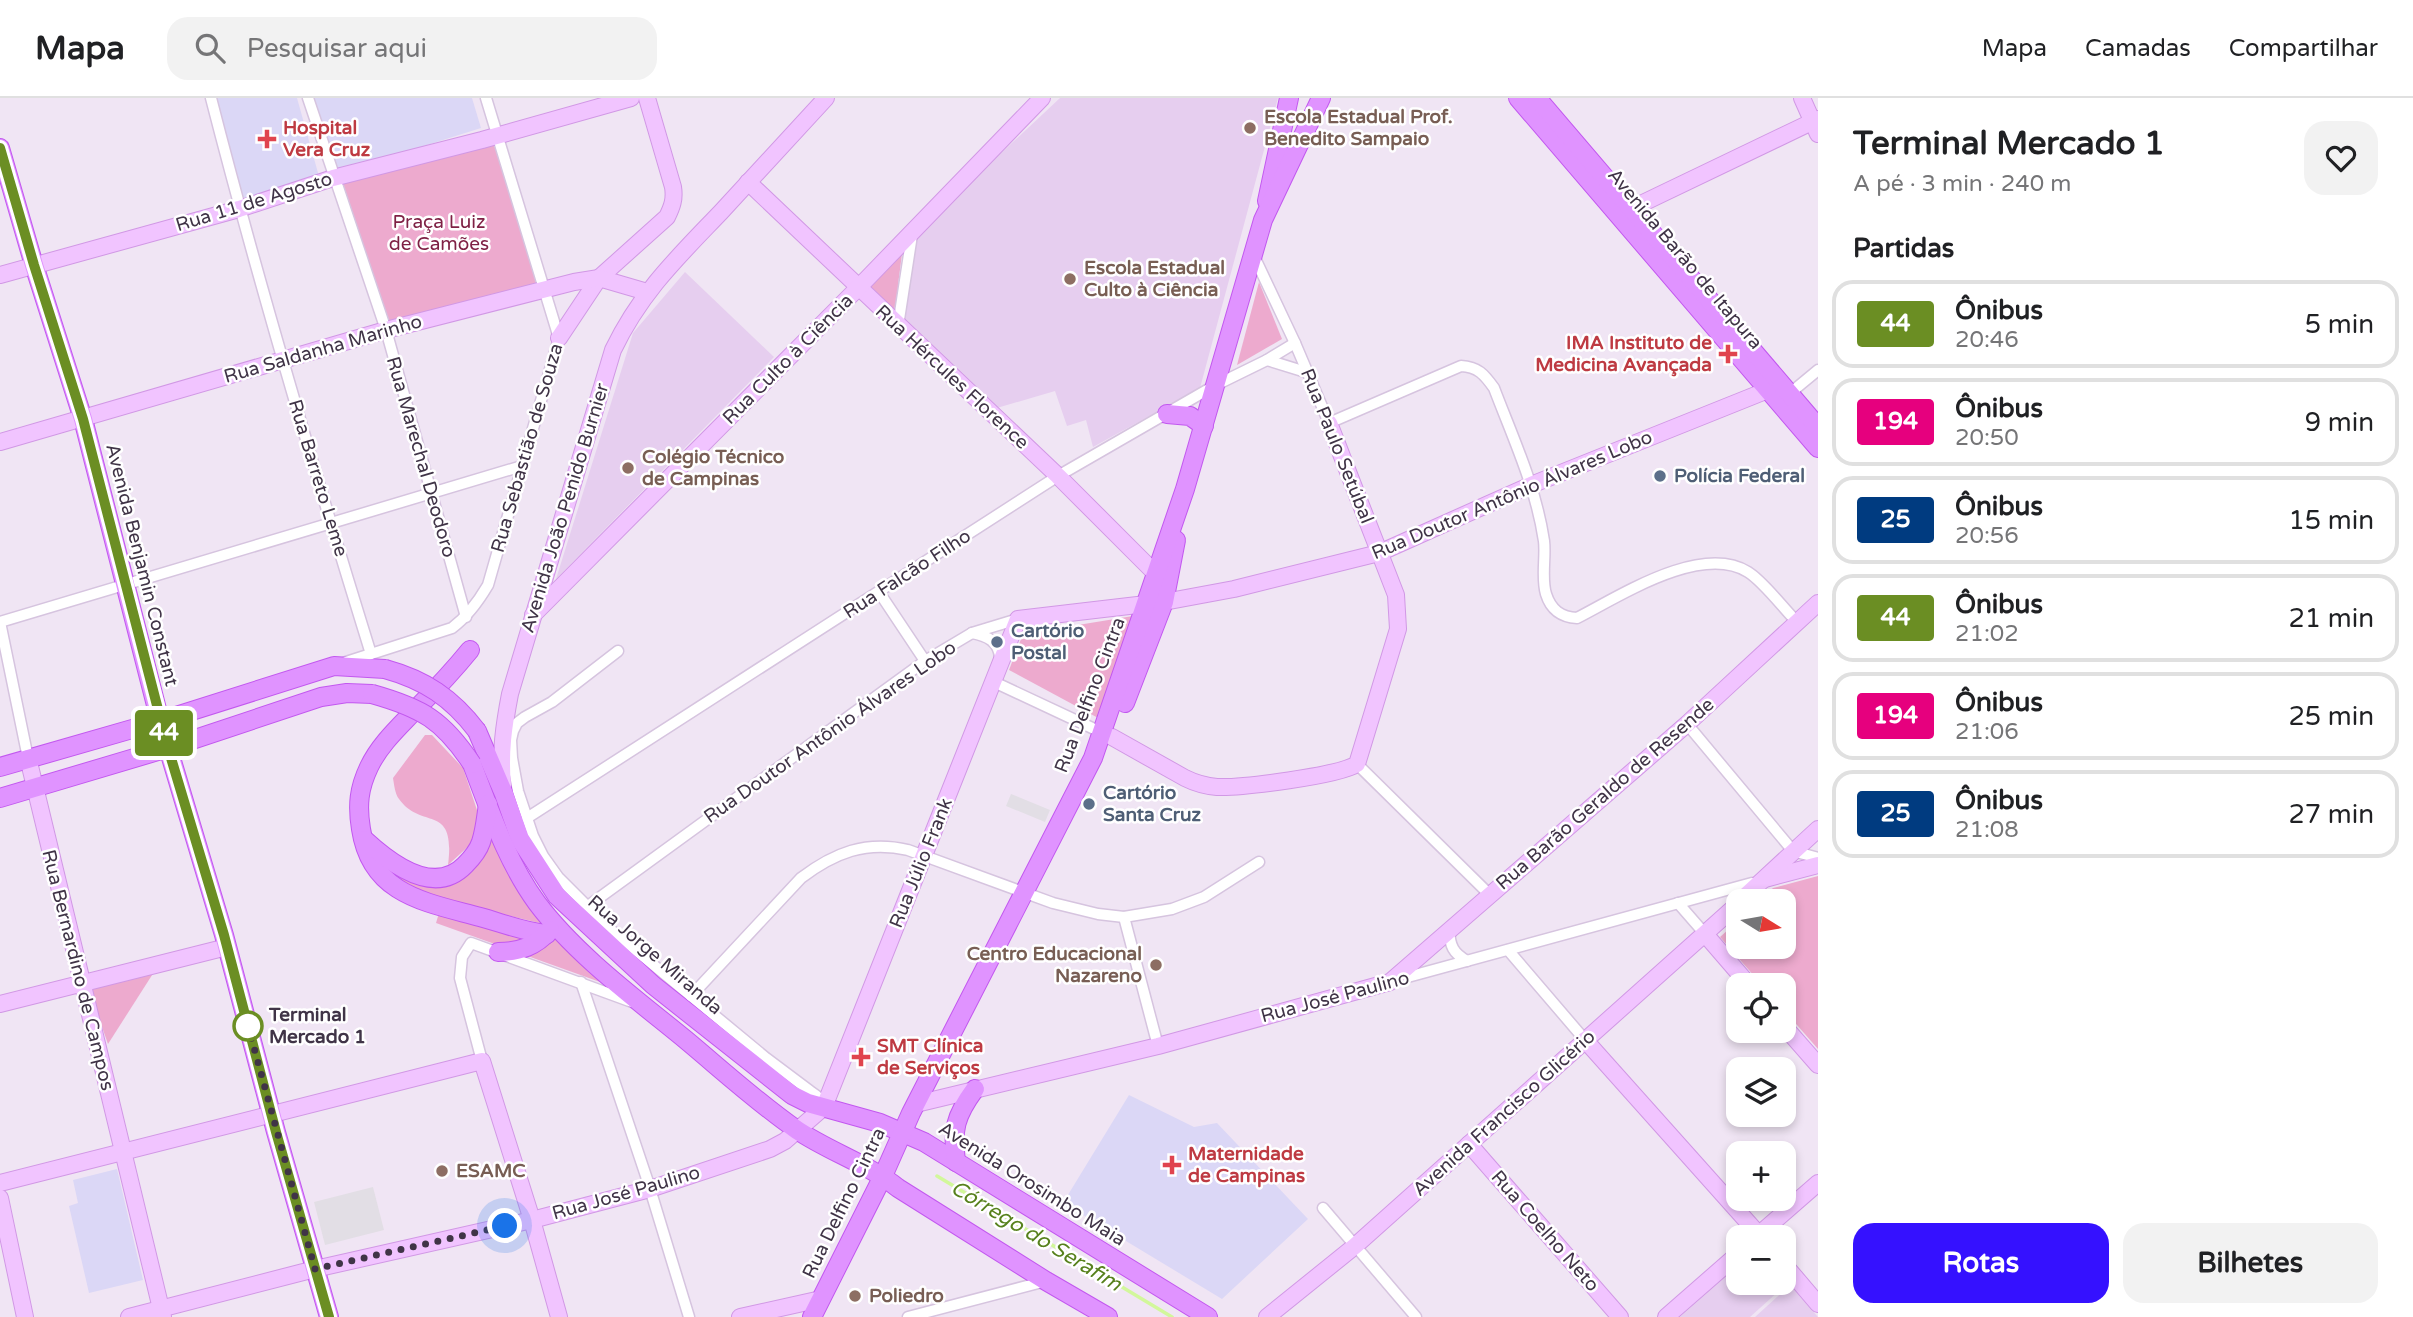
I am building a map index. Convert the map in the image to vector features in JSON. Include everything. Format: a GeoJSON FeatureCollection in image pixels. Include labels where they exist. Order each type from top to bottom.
{"type":"FeatureCollection","features":[{"type":"Feature","properties":{"kind":"main road"},"geometry":{"type":"LineString","coordinates":[[1264,220],[1289,98]]}},
{"type":"Feature","properties":{"kind":"main road","name":"Rua Delfino Cintra"},"geometry":{"type":"LineString","coordinates":[[812,1317],[916,1104],[1107,734],[1155,603],[1155,573],[1185,489],[1252,254],[1264,220],[1321,98]]}},
{"type":"Feature","properties":{"kind":"main road"},"geometry":{"type":"LineString","coordinates":[[1308,124],[1336,98]]}},
{"type":"Feature","properties":{"kind":"main road","name":"Avenida Barão de Itapura"},"geometry":{"type":"LineString","coordinates":[[1518,98],[1626,211],[1818,427]]}},
{"type":"Feature","properties":{"kind":"main road","name":"Avenida Barão de Itapura"},"geometry":{"type":"LineString","coordinates":[[1537,98],[1768,390],[1818,448]]}},
{"type":"Feature","properties":{"kind":"main road"},"geometry":{"type":"LineString","coordinates":[[1280,136],[1290,142],[1300,142]]}},
{"type":"Feature","properties":{"kind":"main road","name":"Avenida Benjamin Constant"},"geometry":{"type":"LineString","coordinates":[[0,148],[83,419],[160,721],[227,947],[329,1317]]}},
{"type":"Feature","properties":{"kind":"main road"},"geometry":{"type":"LineString","coordinates":[[1167,414],[1190,416],[1204,426]]}},
{"type":"Feature","properties":{"kind":"main road"},"geometry":{"type":"LineString","coordinates":[[1155,603],[1185,489]]}},
{"type":"Feature","properties":{"kind":"main road"},"geometry":{"type":"LineString","coordinates":[[470,650],[450,675],[386,740],[370,764],[358,800],[362,838],[374,867],[394,888],[435,906],[531,932],[550,929]]}},
{"type":"Feature","properties":{"kind":"main road"},"geometry":{"type":"LineString","coordinates":[[0,767],[160,721],[334,666]]}},
{"type":"Feature","properties":{"kind":"main road","name":"Rua Jorge Miranda"},"geometry":{"type":"LineString","coordinates":[[334,666],[385,669],[422,682],[445,696],[462,711],[477,731],[505,794],[520,839],[557,896],[653,985],[763,1074],[792,1095],[823,1107]]}},
{"type":"Feature","properties":{"kind":"main road"},"geometry":{"type":"LineString","coordinates":[[0,799],[168,748],[321,697],[347,693],[372,694],[399,701],[424,713],[456,738],[472,764],[520,875],[550,929],[798,1130],[883,1176],[1046,1281],[1108,1317]]}},
{"type":"Feature","properties":{"kind":"main road"},"geometry":{"type":"LineString","coordinates":[[362,838],[404,869],[433,878],[449,876],[461,869],[480,845],[488,804]]}},
{"type":"Feature","properties":{"kind":"main road"},"geometry":{"type":"LineString","coordinates":[[498,952],[525,949],[550,929],[557,915],[557,896]]}},
{"type":"Feature","properties":{"kind":"main road"},"geometry":{"type":"LineString","coordinates":[[956,1163],[956,1121],[975,1089]]}},
{"type":"Feature","properties":{"kind":"main road","name":"Avenida Orosimbo Maia"},"geometry":{"type":"LineString","coordinates":[[823,1107],[902,1132],[924,1142],[1208,1317]]}},
{"type":"Feature","properties":{"kind":"street","name":"Rua Barreto Leme"},"geometry":{"type":"LineString","coordinates":[[211,98],[239,209],[282,359],[371,654]]}},
{"type":"Feature","properties":{"kind":"street","name":"Rua Marechal Deodoro"},"geometry":{"type":"LineString","coordinates":[[308,98],[386,330],[466,617]]}},
{"type":"Feature","properties":{"kind":"street","name":"Rua Sebastião de Souza"},"geometry":{"type":"LineString","coordinates":[[334,666],[452,628],[466,617],[488,585],[559,338],[486,98]]}},
{"type":"Feature","properties":{"kind":"street","name":"Rua 11 de Agosto"},"geometry":{"type":"LineString","coordinates":[[0,275],[239,209],[333,178],[631,98]]}},
{"type":"Feature","properties":{"kind":"street"},"geometry":{"type":"LineString","coordinates":[[559,338],[599,278],[667,217],[674,198],[647,98]]}},
{"type":"Feature","properties":{"kind":"street"},"geometry":{"type":"LineString","coordinates":[[748,182],[826,98]]}},
{"type":"Feature","properties":{"kind":"street","name":"Rua Culto à Ciência"},"geometry":{"type":"LineString","coordinates":[[531,617],[858,288],[1042,98]]}},
{"type":"Feature","properties":{"kind":"street"},"geometry":{"type":"LineString","coordinates":[[1626,211],[1816,125],[1802,98]]}},
{"type":"Feature","properties":{"kind":"street","name":"Avenida João Penido Burnier"},"geometry":{"type":"LineString","coordinates":[[505,794],[501,762],[503,730],[510,694],[613,351],[626,323],[647,292],[687,245],[748,182]]}},
{"type":"Feature","properties":{"kind":"street","name":"Rua Hércules Florence"},"geometry":{"type":"LineString","coordinates":[[748,182],[1058,476],[1155,573]]}},
{"type":"Feature","properties":{"kind":"street"},"geometry":{"type":"LineString","coordinates":[[898,326],[913,230]]}},
{"type":"Feature","properties":{"kind":"street","name":"Rua Paulo Setúbal"},"geometry":{"type":"LineString","coordinates":[[1252,254],[1309,373],[1396,595],[1398,629],[1357,764]]}},
{"type":"Feature","properties":{"kind":"street","name":"Rua Saldanha Marinho"},"geometry":{"type":"LineString","coordinates":[[0,442],[282,359],[543,290],[599,278],[647,292]]}},
{"type":"Feature","properties":{"kind":"street","name":"Rua Falcão Filho"},"geometry":{"type":"LineString","coordinates":[[527,818],[1058,476],[1214,386],[1295,343]]}},
{"type":"Feature","properties":{"kind":"street"},"geometry":{"type":"LineString","coordinates":[[1267,360],[1309,373]]}},
{"type":"Feature","properties":{"kind":"street"},"geometry":{"type":"LineString","coordinates":[[1329,423],[1461,366],[1480,370],[1493,388],[1531,485],[1544,541],[1546,593],[1555,611],[1566,617],[1577,618],[1662,576],[1703,564],[1729,564],[1749,573],[1797,622]]}},
{"type":"Feature","properties":{"kind":"street"},"geometry":{"type":"LineString","coordinates":[[1789,394],[1818,370]]}},
{"type":"Feature","properties":{"kind":"street","name":"Rua Doutor Antônio Álvares Lobo"},"geometry":{"type":"LineString","coordinates":[[588,906],[925,661],[972,634],[1018,619],[1155,603],[1234,589],[1379,553],[1531,485],[1768,390]]}},
{"type":"Feature","properties":{"kind":"street"},"geometry":{"type":"LineString","coordinates":[[0,622],[522,466]]}},
{"type":"Feature","properties":{"kind":"street"},"geometry":{"type":"LineString","coordinates":[[878,592],[925,661]]}},
{"type":"Feature","properties":{"kind":"street","name":"Rua Barão Geraldo de Resende"},"geometry":{"type":"LineString","coordinates":[[1390,982],[1687,724],[1818,603]]}},
{"type":"Feature","properties":{"kind":"street","name":"Rua Júlio Frank"},"geometry":{"type":"LineString","coordinates":[[823,1107],[1018,619]]}},
{"type":"Feature","properties":{"kind":"street","name":"Rua Bernardino de Campos"},"geometry":{"type":"LineString","coordinates":[[0,622],[52,868],[162,1313]]}},
{"type":"Feature","properties":{"kind":"street"},"geometry":{"type":"LineString","coordinates":[[972,634],[984,635],[997,644],[1001,663]]}},
{"type":"Feature","properties":{"kind":"street","name":"Rua Jorge Miranda"},"geometry":{"type":"LineString","coordinates":[[618,651],[552,702],[517,723],[511,740],[518,791],[543,856],[558,877],[610,929],[817,1096],[823,1107]]}},
{"type":"Feature","properties":{"kind":"street"},"geometry":{"type":"LineString","coordinates":[[993,682],[1107,734],[1185,778],[1214,787],[1235,787],[1340,771],[1357,764],[1490,895]]}},
{"type":"Feature","properties":{"kind":"street"},"geometry":{"type":"LineString","coordinates":[[1687,724],[1793,851],[1818,858]]}},
{"type":"Feature","properties":{"kind":"street","name":"Avenida Francisco Glicério"},"geometry":{"type":"LineString","coordinates":[[1750,889],[1818,829]]}},
{"type":"Feature","properties":{"kind":"street"},"geometry":{"type":"LineString","coordinates":[[691,996],[801,878],[822,862],[843,852],[866,846],[892,846],[1077,910],[1124,917],[1172,909],[1204,897],[1259,862]]}},
{"type":"Feature","properties":{"kind":"street","name":"Rua José Paulino"},"geometry":{"type":"LineString","coordinates":[[916,1104],[1158,1046],[1818,864]]}},
{"type":"Feature","properties":{"kind":"street"},"geometry":{"type":"LineString","coordinates":[[1678,903],[1739,973]]}},
{"type":"Feature","properties":{"kind":"street","name":"Avenida Francisco Glicério"},"geometry":{"type":"LineString","coordinates":[[1267,1317],[1355,1246],[1726,914]]}},
{"type":"Feature","properties":{"kind":"street"},"geometry":{"type":"LineString","coordinates":[[1124,917],[1158,1046]]}},
{"type":"Feature","properties":{"kind":"street"},"geometry":{"type":"LineString","coordinates":[[1449,930],[1451,948],[1455,954],[1467,961]]}},
{"type":"Feature","properties":{"kind":"street"},"geometry":{"type":"LineString","coordinates":[[559,1317],[482,1061],[460,978],[462,957],[471,943],[581,982],[647,1009]]}},
{"type":"Feature","properties":{"kind":"street"},"geometry":{"type":"LineString","coordinates":[[0,1003],[227,947]]}},
{"type":"Feature","properties":{"kind":"street"},"geometry":{"type":"LineString","coordinates":[[1508,950],[1749,1225]]}},
{"type":"Feature","properties":{"kind":"street"},"geometry":{"type":"LineString","coordinates":[[581,982],[650,1189],[689,1317]]}},
{"type":"Feature","properties":{"kind":"street"},"geometry":{"type":"LineString","coordinates":[[1796,1040],[1818,1065]]}},
{"type":"Feature","properties":{"kind":"street"},"geometry":{"type":"LineString","coordinates":[[0,1183],[482,1061]]}},
{"type":"Feature","properties":{"kind":"street","name":"Rua José Paulino"},"geometry":{"type":"LineString","coordinates":[[129,1317],[162,1313],[315,1269],[532,1220],[650,1189],[771,1149],[798,1130],[823,1107]]}},
{"type":"Feature","properties":{"kind":"street","name":"Rua Coelho Neto"},"geometry":{"type":"LineString","coordinates":[[1469,1144],[1620,1317]]}},
{"type":"Feature","properties":{"kind":"street"},"geometry":{"type":"LineString","coordinates":[[1771,1225],[1818,1183]]}},
{"type":"Feature","properties":{"kind":"street"},"geometry":{"type":"LineString","coordinates":[[0,1198],[25,1317]]}},
{"type":"Feature","properties":{"kind":"street"},"geometry":{"type":"LineString","coordinates":[[1323,1208],[1416,1317]]}},
{"type":"Feature","properties":{"kind":"street"},"geometry":{"type":"LineString","coordinates":[[1666,1317],[1726,1264]]}},
{"type":"Feature","properties":{"kind":"street"},"geometry":{"type":"LineString","coordinates":[[1796,1278],[1818,1304]]}},
{"type":"Feature","properties":{"kind":"street"},"geometry":{"type":"LineString","coordinates":[[908,1317],[1046,1281]]}},
{"type":"Feature","properties":{"kind":"street"},"geometry":{"type":"LineString","coordinates":[[740,1317],[821,1299]]}},
{"type":"Feature","properties":{"kind":"shaded area","name":"Hospital Vera Cruz"},"geometry":{"type":"Polygon","coordinates":[[[215,98],[297,98],[320,180],[250,201],[241,199],[215,98]]]}},
{"type":"Feature","properties":{"kind":"shaded area"},"geometry":{"type":"Polygon","coordinates":[[[313,98],[472,98],[481,128],[348,170],[336,170],[313,98]]]}},
{"type":"Feature","properties":{"kind":"shaded area","name":"Escola Estadual Culto à Ciência"},"geometry":{"type":"Polygon","coordinates":[[[1060,98],[1278,98],[1200,388],[1093,447],[1086,420],[1067,426],[1055,391],[990,410],[903,326],[917,232],[1060,98]]]}},
{"type":"Feature","properties":{"kind":"shaded area","name":"Colégio Técnico de Campinas"},"geometry":{"type":"Polygon","coordinates":[[[685,272],[774,357],[556,579],[633,333],[685,272]]]}},
{"type":"Feature","properties":{"kind":"shaded area"},"geometry":{"type":"Polygon","coordinates":[[[1011,794],[1050,810],[1045,822],[1006,806],[1011,794]]]}},
{"type":"Feature","properties":{"kind":"shaded area","name":"Maternidade de Campinas"},"geometry":{"type":"Polygon","coordinates":[[[1129,1095],[1194,1127],[1217,1123],[1308,1219],[1222,1299],[1063,1203],[1129,1095]]]}},
{"type":"Feature","properties":{"kind":"shaded area"},"geometry":{"type":"Polygon","coordinates":[[[117,1169],[143,1280],[89,1293],[69,1206],[78,1203],[73,1180],[117,1169]]]}},
{"type":"Feature","properties":{"kind":"shaded area"},"geometry":{"type":"Polygon","coordinates":[[[373,1187],[384,1230],[325,1245],[314,1202],[373,1187]]]}},
{"type":"Feature","properties":{"kind":"shaded area"},"geometry":{"type":"Polygon","coordinates":[[[1726,1276],[1726,1295],[1775,1295],[1750,1317],[1680,1317],[1726,1276]]]}},
{"type":"Feature","properties":{"kind":"shaded area"},"geometry":{"type":"Polygon","coordinates":[[[1796,1292],[1818,1317],[1755,1317],[1779,1295],[1796,1295],[1796,1292]]]}},
{"type":"Feature","properties":{"kind":"green space","name":"Praça Luiz de Camões"},"geometry":{"type":"Polygon","coordinates":[[[498,135],[537,287],[386,330],[341,183],[498,135]]]}},
{"type":"Feature","properties":{"kind":"green space"},"geometry":{"type":"Polygon","coordinates":[[[903,246],[898,285],[900,315],[868,285],[903,246]]]}},
{"type":"Feature","properties":{"kind":"green space"},"geometry":{"type":"Polygon","coordinates":[[[1259,282],[1282,339],[1237,365],[1259,282]]]}},
{"type":"Feature","properties":{"kind":"green space"},"geometry":{"type":"Polygon","coordinates":[[[1139,615],[1100,719],[1009,670],[1023,634],[1139,615]]]}},
{"type":"Feature","properties":{"kind":"green space"},"geometry":{"type":"Polygon","coordinates":[[[425,735],[432,735],[463,768],[478,813],[472,843],[448,865],[449,845],[442,825],[408,808],[398,797],[394,786],[393,778],[425,735]]]}},
{"type":"Feature","properties":{"kind":"green space"},"geometry":{"type":"Polygon","coordinates":[[[493,838],[511,880],[544,924],[424,896],[391,878],[377,861],[401,878],[444,884],[467,876],[493,838]]]}},
{"type":"Feature","properties":{"kind":"green space"},"geometry":{"type":"Polygon","coordinates":[[[1818,876],[1818,1049],[1796,1024],[1796,973],[1752,973],[1739,959],[1796,959],[1796,889],[1773,888],[1818,876]]]}},
{"type":"Feature","properties":{"kind":"green space"},"geometry":{"type":"Polygon","coordinates":[[[439,913],[554,935],[614,987],[436,923],[439,913]]]}},
{"type":"Feature","properties":{"kind":"green space"},"geometry":{"type":"Polygon","coordinates":[[[1726,932],[1726,944],[1720,937],[1726,932]]]}},
{"type":"Feature","properties":{"kind":"green space"},"geometry":{"type":"Polygon","coordinates":[[[154,972],[108,1044],[88,987],[154,972]]]}},
{"type":"Feature","properties":{"kind":"waterway","name":"Córrego do Serafim"},"geometry":{"type":"LineString","coordinates":[[937,1176],[1172,1317]]}},
{"type":"Feature","properties":{"kind":"bus line","name":"44"},"geometry":{"type":"LineString","coordinates":[[0,148],[83,419],[168,748],[224,935],[329,1317]]}},
{"type":"Feature","properties":{"kind":"place","name":"Escola Estadual Prof. Benedito Sampaio"},"geometry":{"type":"Point","coordinates":[1250,128]}},
{"type":"Feature","properties":{"kind":"place","name":"Hospital Vera Cruz"},"geometry":{"type":"Point","coordinates":[267,139]}},
{"type":"Feature","properties":{"kind":"place","name":"Escola Estadual Culto à Ciência"},"geometry":{"type":"Point","coordinates":[1070,279]}},
{"type":"Feature","properties":{"kind":"place","name":"IMA Instituto de Medicina Avançada"},"geometry":{"type":"Point","coordinates":[1728,354]}},
{"type":"Feature","properties":{"kind":"place","name":"Colégio Técnico de Campinas"},"geometry":{"type":"Point","coordinates":[628,468]}},
{"type":"Feature","properties":{"kind":"place","name":"Polícia Federal"},"geometry":{"type":"Point","coordinates":[1660,476]}},
{"type":"Feature","properties":{"kind":"place","name":"Cartório Postal"},"geometry":{"type":"Point","coordinates":[997,642]}},
{"type":"Feature","properties":{"kind":"place","name":"Cartório Santa Cruz"},"geometry":{"type":"Point","coordinates":[1089,804]}},
{"type":"Feature","properties":{"kind":"place","name":"Centro Educacional Nazareno"},"geometry":{"type":"Point","coordinates":[1156,965]}},
{"type":"Feature","properties":{"kind":"place","name":"Terminal Mercado 1"},"geometry":{"type":"Point","coordinates":[248,1026]}},
{"type":"Feature","properties":{"kind":"place","name":"SMT Clínica de Serviços"},"geometry":{"type":"Point","coordinates":[861,1057]}},
{"type":"Feature","properties":{"kind":"place","name":"Maternidade de Campinas"},"geometry":{"type":"Point","coordinates":[1172,1165]}},
{"type":"Feature","properties":{"kind":"place","name":"ESAMC"},"geometry":{"type":"Point","coordinates":[442,1171]}},
{"type":"Feature","properties":{"kind":"place","name":"Poliedro"},"geometry":{"type":"Point","coordinates":[855,1296]}},
{"type":"Feature","properties":{"kind":"route"},"geometry":{"type":"LineString","coordinates":[[248,1026],[315,1269],[505,1226]]}}]}
